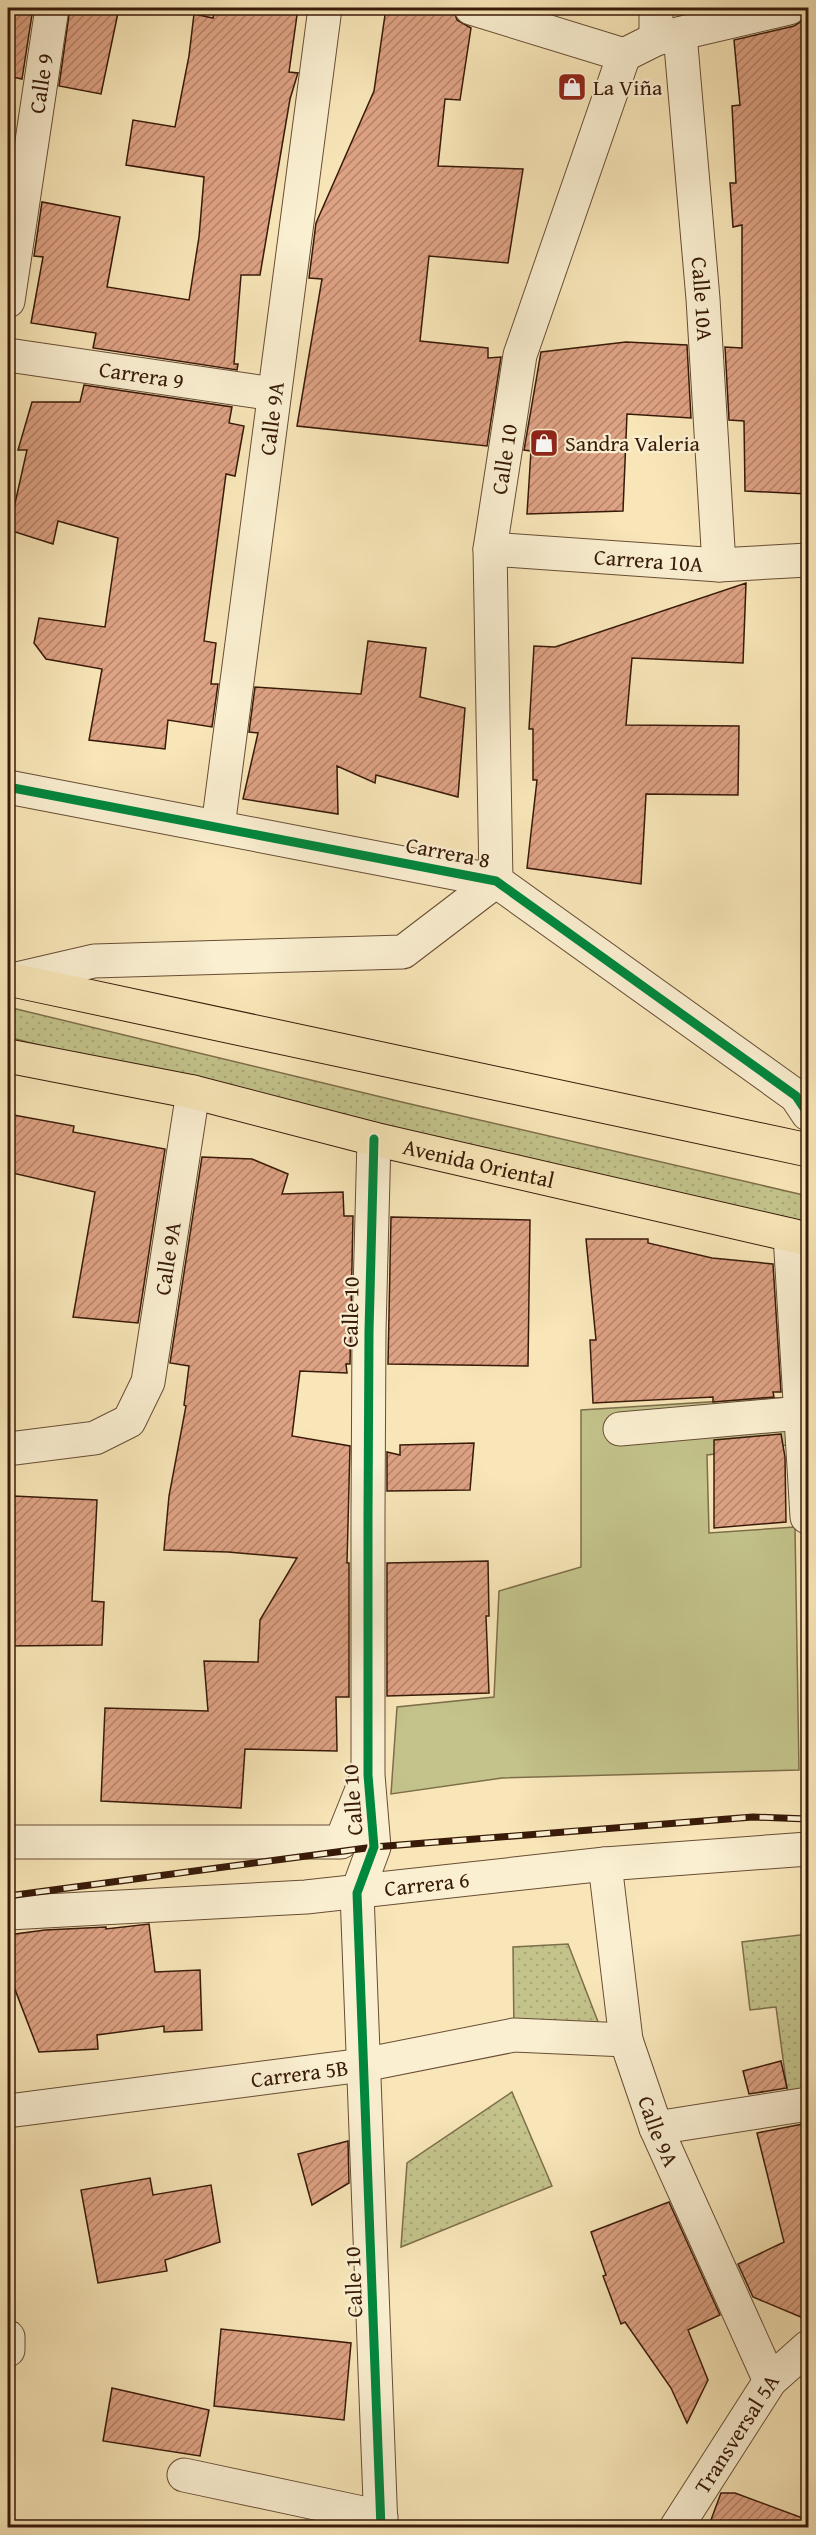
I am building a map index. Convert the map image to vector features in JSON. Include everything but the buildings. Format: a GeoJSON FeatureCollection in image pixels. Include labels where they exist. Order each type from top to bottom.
{"type":"FeatureCollection","features":[{"type":"Feature","properties":{"kind":"main road"},"geometry":{"type":"LineString","coordinates":[[10,980],[808,1150]]}},
{"type":"Feature","properties":{"kind":"main road","name":"Avenida Oriental"},"geometry":{"type":"LineString","coordinates":[[8,1056],[193,1092],[374,1138],[799,1237]]}},
{"type":"Feature","properties":{"kind":"street","name":"Calle 9"},"geometry":{"type":"LineString","coordinates":[[8,301],[52,8]]}},
{"type":"Feature","properties":{"kind":"street","name":"Calle 9A"},"geometry":{"type":"LineString","coordinates":[[218,827],[325,8]]}},
{"type":"Feature","properties":{"kind":"street"},"geometry":{"type":"LineString","coordinates":[[471,8],[624,55],[664,27],[789,8]]}},
{"type":"Feature","properties":{"kind":"street","name":"Calle 10A"},"geometry":{"type":"LineString","coordinates":[[664,27],[703,299],[719,565]]}},
{"type":"Feature","properties":{"kind":"street","name":"Calle 10"},"geometry":{"type":"LineString","coordinates":[[496,881],[490,549],[520,355],[624,55]]}},
{"type":"Feature","properties":{"kind":"street","name":"Carrera 9"},"geometry":{"type":"LineString","coordinates":[[8,355],[274,394]]}},
{"type":"Feature","properties":{"kind":"street","name":"Carrera 10A"},"geometry":{"type":"LineString","coordinates":[[490,549],[719,565],[808,560]]}},
{"type":"Feature","properties":{"kind":"street","name":"Carrera 8"},"geometry":{"type":"LineString","coordinates":[[8,787],[496,881],[804,1103]]}},
{"type":"Feature","properties":{"kind":"street","name":"Carrera 8"},"geometry":{"type":"LineString","coordinates":[[10,980],[94,961],[403,952],[496,881]]}},
{"type":"Feature","properties":{"kind":"street","name":"Calle 9A"},"geometry":{"type":"LineString","coordinates":[[8,1449],[95,1438],[129,1421],[148,1382],[193,1092]]}},
{"type":"Feature","properties":{"kind":"street","name":"Calle 10"},"geometry":{"type":"LineString","coordinates":[[374,1138],[369,1331],[368,1775],[374,1847],[357,1893],[381,2522]]}},
{"type":"Feature","properties":{"kind":"street"},"geometry":{"type":"LineString","coordinates":[[799,1237],[807,1517]]}},
{"type":"Feature","properties":{"kind":"street"},"geometry":{"type":"LineString","coordinates":[[620,1429],[804,1430]]}},
{"type":"Feature","properties":{"kind":"street"},"geometry":{"type":"LineString","coordinates":[[8,1842],[341,1842],[368,1775]]}},
{"type":"Feature","properties":{"kind":"street","name":"Carrera 6"},"geometry":{"type":"LineString","coordinates":[[8,1913],[357,1893],[605,1864],[807,1858]]}},
{"type":"Feature","properties":{"kind":"street","name":"Calle 9A"},"geometry":{"type":"LineString","coordinates":[[605,1864],[626,2040],[656,2128],[770,2381]]}},
{"type":"Feature","properties":{"kind":"street","name":"Carrera 5B"},"geometry":{"type":"LineString","coordinates":[[8,2110],[363,2065],[514,2035],[626,2040]]}},
{"type":"Feature","properties":{"kind":"street"},"geometry":{"type":"LineString","coordinates":[[656,2128],[808,2104]]}},
{"type":"Feature","properties":{"kind":"street","name":"Transversal 5A"},"geometry":{"type":"LineString","coordinates":[[676,2528],[770,2381],[808,2347]]}},
{"type":"Feature","properties":{"kind":"street"},"geometry":{"type":"LineString","coordinates":[[184,2475],[381,2522]]}},
{"type":"Feature","properties":{"kind":"green space"},"geometry":{"type":"Polygon","coordinates":[[[8,1007],[406,1103],[808,1196],[808,1235],[404,1140],[8,1037],[8,1007]]]}},
{"type":"Feature","properties":{"kind":"green space"},"geometry":{"type":"Polygon","coordinates":[[[790,1397],[788,1445],[707,1455],[709,1533],[795,1527],[799,1770],[502,1778],[391,1794],[397,1707],[494,1697],[499,1591],[581,1567],[581,1410],[790,1397]]]}},
{"type":"Feature","properties":{"kind":"green space"},"geometry":{"type":"Polygon","coordinates":[[[808,1934],[808,2100],[789,2103],[776,2007],[750,2010],[742,1942],[808,1934]]]}},
{"type":"Feature","properties":{"kind":"green space"},"geometry":{"type":"Polygon","coordinates":[[[568,1944],[602,2032],[514,2035],[513,1947],[568,1944]]]}},
{"type":"Feature","properties":{"kind":"green space"},"geometry":{"type":"Polygon","coordinates":[[[512,2092],[552,2186],[401,2247],[407,2163],[512,2092]]]}},
{"type":"Feature","properties":{"kind":"railway"},"geometry":{"type":"LineString","coordinates":[[8,1896],[374,1847],[753,1817],[808,1819]]}},
{"type":"Feature","properties":{"kind":"cycle path"},"geometry":{"type":"LineString","coordinates":[[8,787],[496,881],[796,1096],[808,1114]]}},
{"type":"Feature","properties":{"kind":"cycle path"},"geometry":{"type":"LineString","coordinates":[[374,1139],[369,1331],[368,1516],[368,1775],[374,1847],[357,1893],[381,2528]]}},
{"type":"Feature","properties":{"kind":"place","name":"La Viña"},"geometry":{"type":"Point","coordinates":[572,87]}},
{"type":"Feature","properties":{"kind":"place","name":"Sandra Valeria"},"geometry":{"type":"Point","coordinates":[544,443]}}]}
